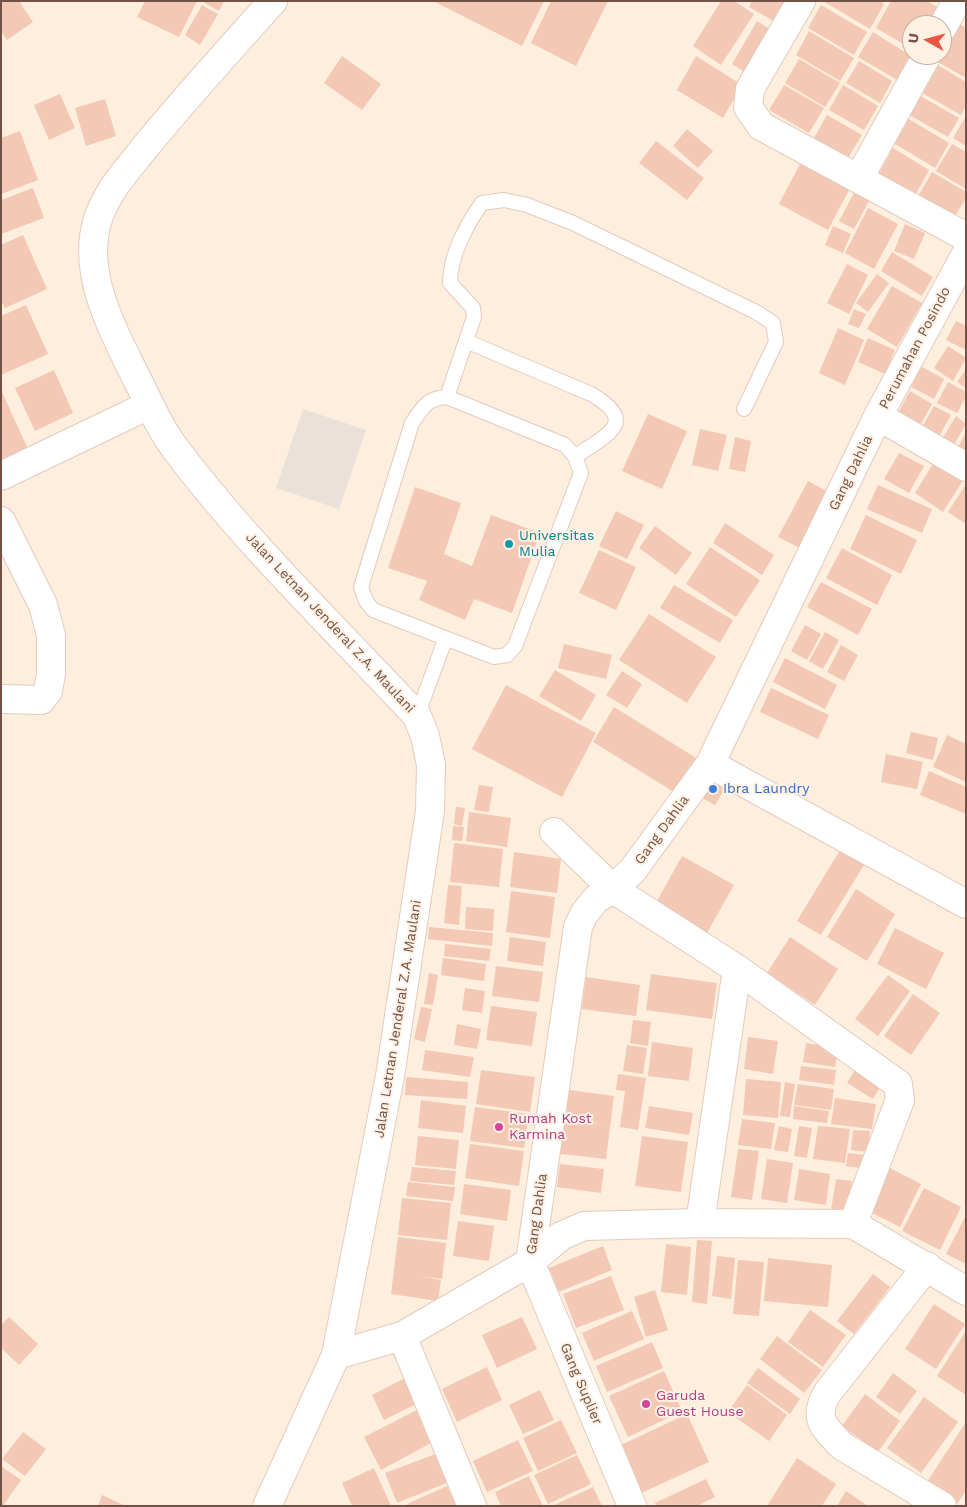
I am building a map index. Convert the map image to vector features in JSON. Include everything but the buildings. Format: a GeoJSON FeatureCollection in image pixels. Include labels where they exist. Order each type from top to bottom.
{"type":"FeatureCollection","features":[{"type":"Feature","properties":{"kind":"street","name":"Jalan Letnan Jenderal Z.A. Maulani"},"geometry":{"type":"LineString","coordinates":[[267,1506],[336,1355],[390,1076],[430,811],[431,764],[425,736],[416,716],[222,508],[173,445],[150,405],[111,325],[97,281],[94,252],[98,217],[111,189],[161,127],[273,1]]}},
{"type":"Feature","properties":{"kind":"street"},"geometry":{"type":"LineString","coordinates":[[801,1],[750,89],[748,107],[761,126],[966,237]]}},
{"type":"Feature","properties":{"kind":"street"},"geometry":{"type":"LineString","coordinates":[[949,15],[957,1]]}},
{"type":"Feature","properties":{"kind":"street"},"geometry":{"type":"LineString","coordinates":[[859,178],[921,65]]}},
{"type":"Feature","properties":{"kind":"street","name":"Perumahan Posindo"},"geometry":{"type":"LineString","coordinates":[[878,416],[966,254]]}},
{"type":"Feature","properties":{"kind":"street"},"geometry":{"type":"LineString","coordinates":[[1,476],[150,405]]}},
{"type":"Feature","properties":{"kind":"street"},"geometry":{"type":"LineString","coordinates":[[878,416],[966,467]]}},
{"type":"Feature","properties":{"kind":"street","name":"Gang Dahlia"},"geometry":{"type":"LineString","coordinates":[[530,1262],[578,927],[584,914],[596,899],[613,890],[639,863],[710,764],[878,416]]}},
{"type":"Feature","properties":{"kind":"street"},"geometry":{"type":"LineString","coordinates":[[1,521],[43,605],[51,635],[51,674],[48,691],[41,700],[1,699]]}},
{"type":"Feature","properties":{"kind":"street"},"geometry":{"type":"LineString","coordinates":[[710,764],[966,904]]}},
{"type":"Feature","properties":{"kind":"street"},"geometry":{"type":"LineString","coordinates":[[554,832],[613,890],[737,970],[898,1084],[900,1100],[853,1224]]}},
{"type":"Feature","properties":{"kind":"street"},"geometry":{"type":"LineString","coordinates":[[700,1223],[737,970]]}},
{"type":"Feature","properties":{"kind":"street"},"geometry":{"type":"LineString","coordinates":[[336,1355],[402,1336],[530,1262],[561,1236],[584,1226],[700,1223],[853,1224],[927,1266],[966,1291]]}},
{"type":"Feature","properties":{"kind":"street","name":"Gang Suplier"},"geometry":{"type":"LineString","coordinates":[[530,1262],[632,1506]]}},
{"type":"Feature","properties":{"kind":"street"},"geometry":{"type":"LineString","coordinates":[[927,1266],[828,1392],[820,1405],[819,1415],[830,1434],[842,1446],[942,1506]]}},
{"type":"Feature","properties":{"kind":"street"},"geometry":{"type":"LineString","coordinates":[[402,1336],[472,1506]]}},
{"type":"Feature","properties":{"kind":"lane"},"geometry":{"type":"LineString","coordinates":[[447,397],[474,317],[473,308],[450,283],[450,270],[465,233],[482,203],[504,200],[527,205],[573,223],[756,312],[773,323],[776,342],[744,409]]}},
{"type":"Feature","properties":{"kind":"lane"},"geometry":{"type":"LineString","coordinates":[[466,341],[591,394],[609,404],[616,415],[616,424],[610,434],[575,457]]}},
{"type":"Feature","properties":{"kind":"lane"},"geometry":{"type":"LineString","coordinates":[[447,397],[565,445],[575,457],[581,473],[515,646],[506,655],[494,657],[445,640],[373,610],[366,601],[361,588],[412,423],[422,408],[433,398],[447,397]]}},
{"type":"Feature","properties":{"kind":"lane"},"geometry":{"type":"LineString","coordinates":[[416,716],[445,640]]}},
{"type":"Feature","properties":{"kind":"shaded area"},"geometry":{"type":"Polygon","coordinates":[[[303,409],[366,430],[339,509],[276,488],[303,409]]]}},
{"type":"Feature","properties":{"kind":"place","name":"Universitas Mulia"},"geometry":{"type":"Point","coordinates":[509,544]}},
{"type":"Feature","properties":{"kind":"place","name":"Ibra Laundry"},"geometry":{"type":"Point","coordinates":[713,789]}},
{"type":"Feature","properties":{"kind":"place","name":"Rumah Kost Karmina"},"geometry":{"type":"Point","coordinates":[499,1127]}},
{"type":"Feature","properties":{"kind":"place","name":"Garuda Guest House"},"geometry":{"type":"Point","coordinates":[646,1404]}}]}
